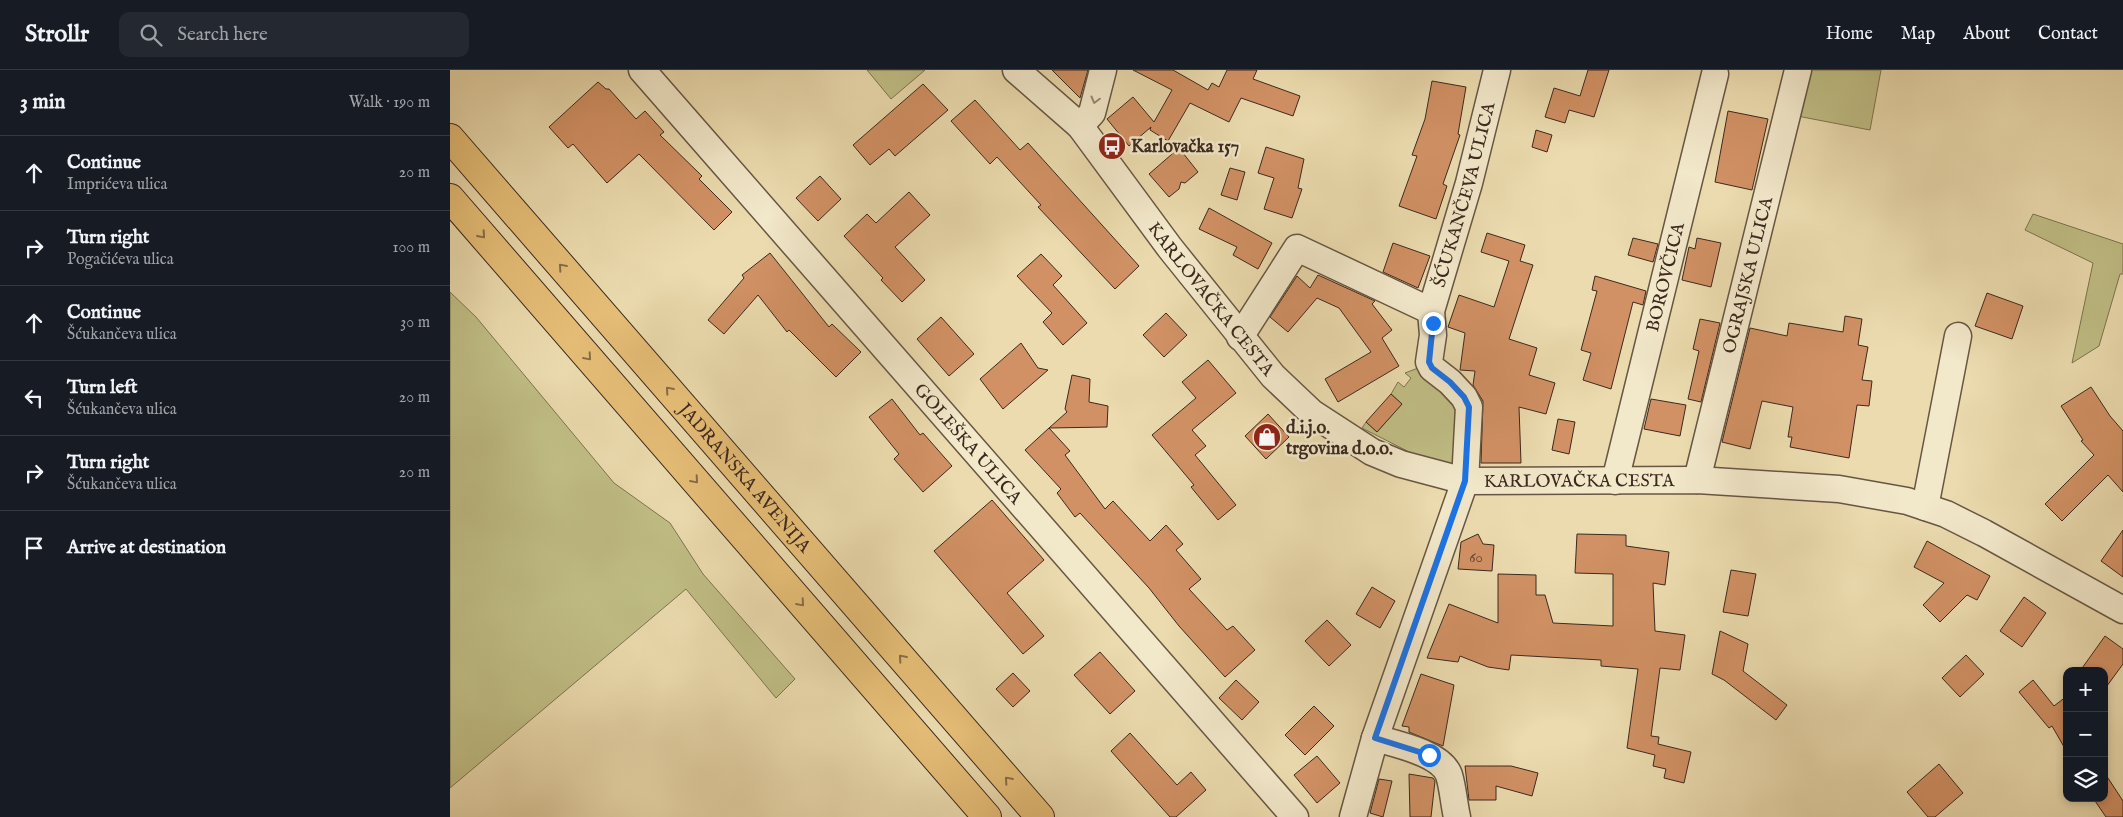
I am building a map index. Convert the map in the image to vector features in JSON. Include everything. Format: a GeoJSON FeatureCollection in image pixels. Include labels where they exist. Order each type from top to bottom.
{"type":"FeatureCollection","features":[{"type":"Feature","properties":{"kind":"main road","name":"JADRANSKA AVENIJA"},"geometry":{"type":"LineString","coordinates":[[450,138],[1040,817]]}},
{"type":"Feature","properties":{"kind":"main road"},"geometry":{"type":"LineString","coordinates":[[450,198],[987,817]]}},
{"type":"Feature","properties":{"kind":"street","name":"GOLEŠKA ULICA"},"geometry":{"type":"LineString","coordinates":[[642,70],[1295,817]]}},
{"type":"Feature","properties":{"kind":"street","name":"KARLOVAČKA CESTA"},"geometry":{"type":"LineString","coordinates":[[1016,70],[1080,126],[1240,337],[1272,376],[1312,413],[1372,452],[1401,464],[1465,481],[1697,480],[1839,489],[1907,501],[1946,514],[1984,533],[2123,610]]}},
{"type":"Feature","properties":{"kind":"street"},"geometry":{"type":"LineString","coordinates":[[1080,126],[1092,112],[1104,70]]}},
{"type":"Feature","properties":{"kind":"street","name":"ŠĆUKANČEVA ULICA"},"geometry":{"type":"LineString","coordinates":[[1353,817],[1375,738],[1465,481],[1469,407],[1464,397],[1450,382],[1432,368],[1429,362],[1433,335],[1431,311],[1469,183],[1498,70]]}},
{"type":"Feature","properties":{"kind":"street","name":"OGRAJSKA ULICA"},"geometry":{"type":"LineString","coordinates":[[1697,480],[1798,70]]}},
{"type":"Feature","properties":{"kind":"street","name":"BOROVČICA"},"geometry":{"type":"LineString","coordinates":[[1615,481],[1715,74]]}},
{"type":"Feature","properties":{"kind":"street"},"geometry":{"type":"LineString","coordinates":[[1240,337],[1298,248],[1431,311]]}},
{"type":"Feature","properties":{"kind":"street"},"geometry":{"type":"LineString","coordinates":[[1924,507],[1958,336]]}},
{"type":"Feature","properties":{"kind":"street"},"geometry":{"type":"LineString","coordinates":[[1375,738],[1429,755],[1441,764],[1449,774],[1457,817]]}},
{"type":"Feature","properties":{"kind":"shaded area"},"geometry":{"type":"Polygon","coordinates":[[[867,70],[925,70],[891,99],[867,70]]]}},
{"type":"Feature","properties":{"kind":"shaded area"},"geometry":{"type":"Polygon","coordinates":[[[1802,70],[1881,70],[1870,130],[1792,115],[1802,70]]]}},
{"type":"Feature","properties":{"kind":"shaded area"},"geometry":{"type":"Polygon","coordinates":[[[2033,214],[2123,244],[2123,274],[2120,274],[2099,346],[2072,363],[2093,263],[2025,230],[2033,214]]]}},
{"type":"Feature","properties":{"kind":"shaded area"},"geometry":{"type":"Polygon","coordinates":[[[450,292],[476,317],[614,483],[670,523],[703,574],[795,679],[776,698],[686,589],[450,788],[450,292]]]}},
{"type":"Feature","properties":{"kind":"shaded area"},"geometry":{"type":"Polygon","coordinates":[[[1426,365],[1456,399],[1454,465],[1423,459],[1362,428],[1366,422],[1377,432],[1402,404],[1391,394],[1398,382],[1404,387],[1411,378],[1405,373],[1426,365]]]}},
{"type":"Feature","properties":{"kind":"building"},"geometry":{"type":"Polygon","coordinates":[[[1052,70],[1088,70],[1080,98],[1052,70]]]}},
{"type":"Feature","properties":{"kind":"building"},"geometry":{"type":"Polygon","coordinates":[[[1133,70],[1173,70],[1208,90],[1212,83],[1219,87],[1227,70],[1257,70],[1253,79],[1300,96],[1293,116],[1241,98],[1229,122],[1190,103],[1168,141],[1150,130],[1151,127],[1129,146],[1107,119],[1133,97],[1154,122],[1172,90],[1133,70]]]}},
{"type":"Feature","properties":{"kind":"building"},"geometry":{"type":"Polygon","coordinates":[[[1588,70],[1609,70],[1594,117],[1569,110],[1565,123],[1545,117],[1554,88],[1580,96],[1588,70]]]}},
{"type":"Feature","properties":{"kind":"building"},"geometry":{"type":"Polygon","coordinates":[[[1432,81],[1466,87],[1458,134],[1460,135],[1443,184],[1447,186],[1436,219],[1399,206],[1417,156],[1412,155],[1425,119],[1432,81]]]}},
{"type":"Feature","properties":{"kind":"building"},"geometry":{"type":"Polygon","coordinates":[[[598,82],[606,89],[609,89],[636,119],[645,111],[664,132],[660,135],[702,176],[699,179],[732,212],[714,230],[639,154],[607,183],[573,144],[568,148],[549,127],[598,82]]]}},
{"type":"Feature","properties":{"kind":"building"},"geometry":{"type":"Polygon","coordinates":[[[923,84],[948,110],[895,156],[889,149],[870,165],[853,145],[923,84]]]}},
{"type":"Feature","properties":{"kind":"building"},"geometry":{"type":"Polygon","coordinates":[[[975,100],[1020,150],[1028,143],[1139,266],[1115,289],[1038,207],[1041,205],[997,157],[990,164],[951,121],[975,100]]]}},
{"type":"Feature","properties":{"kind":"building"},"geometry":{"type":"Polygon","coordinates":[[[1728,111],[1768,119],[1752,190],[1715,182],[1728,111]]]}},
{"type":"Feature","properties":{"kind":"building"},"geometry":{"type":"Polygon","coordinates":[[[1536,130],[1552,135],[1547,152],[1532,147],[1536,130]]]}},
{"type":"Feature","properties":{"kind":"building"},"geometry":{"type":"Polygon","coordinates":[[[1266,147],[1304,159],[1298,188],[1302,189],[1292,218],[1264,209],[1274,178],[1258,173],[1266,147]]]}},
{"type":"Feature","properties":{"kind":"building"},"geometry":{"type":"Polygon","coordinates":[[[1179,148],[1198,172],[1185,183],[1181,182],[1179,189],[1169,197],[1149,174],[1179,148]]]}},
{"type":"Feature","properties":{"kind":"building"},"geometry":{"type":"Polygon","coordinates":[[[1230,168],[1245,172],[1237,200],[1221,195],[1230,168]]]}},
{"type":"Feature","properties":{"kind":"building"},"geometry":{"type":"Polygon","coordinates":[[[820,176],[841,199],[818,221],[796,198],[820,176]]]}},
{"type":"Feature","properties":{"kind":"building"},"geometry":{"type":"Polygon","coordinates":[[[909,192],[930,215],[895,247],[925,280],[902,302],[881,280],[883,278],[844,236],[867,214],[876,223],[909,192]]]}},
{"type":"Feature","properties":{"kind":"building"},"geometry":{"type":"Polygon","coordinates":[[[1209,208],[1272,243],[1258,269],[1233,255],[1237,247],[1199,229],[1209,208]]]}},
{"type":"Feature","properties":{"kind":"building"},"geometry":{"type":"Polygon","coordinates":[[[1487,233],[1525,245],[1520,261],[1533,265],[1509,339],[1537,348],[1529,375],[1555,383],[1546,414],[1519,407],[1521,463],[1481,463],[1483,401],[1473,385],[1475,371],[1460,370],[1465,333],[1448,327],[1459,295],[1494,307],[1509,261],[1481,252],[1487,233]]]}},
{"type":"Feature","properties":{"kind":"building"},"geometry":{"type":"Polygon","coordinates":[[[1633,238],[1658,244],[1653,262],[1628,255],[1633,238]]]}},
{"type":"Feature","properties":{"kind":"building"},"geometry":{"type":"Polygon","coordinates":[[[1697,238],[1721,243],[1711,287],[1682,280],[1689,247],[1695,249],[1697,238]]]}},
{"type":"Feature","properties":{"kind":"building"},"geometry":{"type":"Polygon","coordinates":[[[1393,243],[1430,256],[1418,288],[1383,272],[1393,243]]]}},
{"type":"Feature","properties":{"kind":"building"},"geometry":{"type":"Polygon","coordinates":[[[770,253],[829,327],[832,324],[861,352],[836,377],[789,330],[787,332],[758,295],[724,334],[708,320],[744,278],[742,275],[770,253]]]}},
{"type":"Feature","properties":{"kind":"building"},"geometry":{"type":"Polygon","coordinates":[[[1041,254],[1062,276],[1053,285],[1087,323],[1063,345],[1043,322],[1052,313],[1017,276],[1041,254]]]}},
{"type":"Feature","properties":{"kind":"building"},"geometry":{"type":"Polygon","coordinates":[[[1318,275],[1375,301],[1372,304],[1392,330],[1382,338],[1399,366],[1338,402],[1325,379],[1371,352],[1339,308],[1317,298],[1288,332],[1270,317],[1297,276],[1310,288],[1318,275]]]}},
{"type":"Feature","properties":{"kind":"building"},"geometry":{"type":"Polygon","coordinates":[[[1595,276],[1646,291],[1643,305],[1633,302],[1611,389],[1583,380],[1591,353],[1581,350],[1597,291],[1592,290],[1595,276]]]}},
{"type":"Feature","properties":{"kind":"building"},"geometry":{"type":"Polygon","coordinates":[[[1987,293],[2023,306],[2012,339],[1975,326],[1987,293]]]}},
{"type":"Feature","properties":{"kind":"building"},"geometry":{"type":"Polygon","coordinates":[[[1166,313],[1187,335],[1164,357],[1143,335],[1166,313]]]}},
{"type":"Feature","properties":{"kind":"building"},"geometry":{"type":"Polygon","coordinates":[[[1845,316],[1862,319],[1858,345],[1868,347],[1862,380],[1872,381],[1869,406],[1857,405],[1849,458],[1790,447],[1792,437],[1788,437],[1793,407],[1762,401],[1750,449],[1722,442],[1750,328],[1787,336],[1789,323],[1843,332],[1845,316]]]}},
{"type":"Feature","properties":{"kind":"building"},"geometry":{"type":"Polygon","coordinates":[[[941,317],[974,354],[949,376],[917,339],[941,317]]]}},
{"type":"Feature","properties":{"kind":"building"},"geometry":{"type":"Polygon","coordinates":[[[1700,319],[1720,323],[1701,402],[1688,399],[1699,351],[1693,349],[1700,319]]]}},
{"type":"Feature","properties":{"kind":"building"},"geometry":{"type":"Polygon","coordinates":[[[1021,343],[1038,368],[1048,370],[1003,409],[980,379],[1021,343]]]}},
{"type":"Feature","properties":{"kind":"building"},"geometry":{"type":"Polygon","coordinates":[[[1208,360],[1236,393],[1192,430],[1206,446],[1195,455],[1236,505],[1218,520],[1191,487],[1194,485],[1152,435],[1196,398],[1182,382],[1208,360]]]}},
{"type":"Feature","properties":{"kind":"building"},"geometry":{"type":"Polygon","coordinates":[[[1072,375],[1090,379],[1089,402],[1108,406],[1107,427],[1049,428],[1067,412],[1065,409],[1072,375]]]}},
{"type":"Feature","properties":{"kind":"building"},"geometry":{"type":"Polygon","coordinates":[[[2091,387],[2110,416],[2123,431],[2123,492],[2108,475],[2062,521],[2045,504],[2094,455],[2081,441],[2083,440],[2061,406],[2091,387]]]}},
{"type":"Feature","properties":{"kind":"building"},"geometry":{"type":"Polygon","coordinates":[[[1391,394],[1402,404],[1377,432],[1366,422],[1391,394]]]}},
{"type":"Feature","properties":{"kind":"building"},"geometry":{"type":"Polygon","coordinates":[[[892,399],[920,435],[923,433],[952,466],[923,492],[894,459],[899,454],[869,417],[892,399]]]}},
{"type":"Feature","properties":{"kind":"building"},"geometry":{"type":"Polygon","coordinates":[[[1651,399],[1686,405],[1680,436],[1644,429],[1651,399]]]}},
{"type":"Feature","properties":{"kind":"building","name":"d.i.j.o. trgovina d.o.o."},"geometry":{"type":"Polygon","coordinates":[[[1268,414],[1289,437],[1266,459],[1245,436],[1268,414]]]}},
{"type":"Feature","properties":{"kind":"building"},"geometry":{"type":"Polygon","coordinates":[[[1558,419],[1575,422],[1569,454],[1552,450],[1558,419]]]}},
{"type":"Feature","properties":{"kind":"building"},"geometry":{"type":"Polygon","coordinates":[[[1049,428],[1070,451],[1065,455],[1105,509],[1113,501],[1150,541],[1166,525],[1183,544],[1176,550],[1201,579],[1189,589],[1227,630],[1233,626],[1255,650],[1225,677],[1179,626],[1149,588],[1080,513],[1075,517],[1057,493],[1061,489],[1025,450],[1049,428]]]}},
{"type":"Feature","properties":{"kind":"building"},"geometry":{"type":"Polygon","coordinates":[[[992,500],[1044,560],[1007,593],[1044,636],[1023,654],[934,551],[992,500]]]}},
{"type":"Feature","properties":{"kind":"building"},"geometry":{"type":"Polygon","coordinates":[[[2123,530],[2123,577],[2101,561],[2123,530]]]}},
{"type":"Feature","properties":{"kind":"building"},"geometry":{"type":"Polygon","coordinates":[[[1478,534],[1483,544],[1494,545],[1492,571],[1458,569],[1461,542],[1478,534]]]}},
{"type":"Feature","properties":{"kind":"building"},"geometry":{"type":"Polygon","coordinates":[[[1577,534],[1626,535],[1626,546],[1669,552],[1665,585],[1653,583],[1655,631],[1685,635],[1680,670],[1660,668],[1651,736],[1659,737],[1658,744],[1691,752],[1684,783],[1664,778],[1666,769],[1653,766],[1655,755],[1627,748],[1638,669],[1601,666],[1601,660],[1511,655],[1509,670],[1488,667],[1460,656],[1458,662],[1427,658],[1449,604],[1498,623],[1498,574],[1536,575],[1536,595],[1545,595],[1553,623],[1613,626],[1613,574],[1575,573],[1577,534]]]}},
{"type":"Feature","properties":{"kind":"building"},"geometry":{"type":"Polygon","coordinates":[[[1927,541],[1990,576],[1977,600],[1967,595],[1940,622],[1923,605],[1944,583],[1914,567],[1927,541]]]}},
{"type":"Feature","properties":{"kind":"building"},"geometry":{"type":"Polygon","coordinates":[[[1731,570],[1756,574],[1748,616],[1723,612],[1731,570]]]}},
{"type":"Feature","properties":{"kind":"building"},"geometry":{"type":"Polygon","coordinates":[[[1372,587],[1395,601],[1380,628],[1356,614],[1372,587]]]}},
{"type":"Feature","properties":{"kind":"building"},"geometry":{"type":"Polygon","coordinates":[[[2024,597],[2046,613],[2022,647],[2000,631],[2024,597]]]}},
{"type":"Feature","properties":{"kind":"building"},"geometry":{"type":"Polygon","coordinates":[[[1327,620],[1351,645],[1329,666],[1305,641],[1327,620]]]}},
{"type":"Feature","properties":{"kind":"building"},"geometry":{"type":"Polygon","coordinates":[[[1720,631],[1748,644],[1743,671],[1787,705],[1776,720],[1724,680],[1712,674],[1720,631]]]}},
{"type":"Feature","properties":{"kind":"building"},"geometry":{"type":"Polygon","coordinates":[[[2105,636],[2123,649],[2123,664],[2108,685],[2108,667],[2083,667],[2105,636]]]}},
{"type":"Feature","properties":{"kind":"building"},"geometry":{"type":"Polygon","coordinates":[[[1100,652],[1135,691],[1110,714],[1074,675],[1100,652]]]}},
{"type":"Feature","properties":{"kind":"building"},"geometry":{"type":"Polygon","coordinates":[[[1966,655],[1984,674],[1960,697],[1942,678],[1966,655]]]}},
{"type":"Feature","properties":{"kind":"building"},"geometry":{"type":"Polygon","coordinates":[[[1013,673],[1030,691],[1013,707],[996,689],[1013,673]]]}},
{"type":"Feature","properties":{"kind":"building"},"geometry":{"type":"Polygon","coordinates":[[[1421,674],[1454,685],[1443,746],[1409,732],[1409,727],[1402,726],[1421,674]]]}},
{"type":"Feature","properties":{"kind":"building"},"geometry":{"type":"Polygon","coordinates":[[[1236,680],[1259,702],[1242,720],[1219,698],[1236,680]]]}},
{"type":"Feature","properties":{"kind":"building"},"geometry":{"type":"Polygon","coordinates":[[[2033,680],[2054,706],[2063,699],[2063,745],[2052,726],[2049,728],[2019,692],[2033,680]]]}},
{"type":"Feature","properties":{"kind":"building"},"geometry":{"type":"Polygon","coordinates":[[[1314,706],[1334,726],[1305,755],[1285,735],[1314,706]]]}},
{"type":"Feature","properties":{"kind":"building"},"geometry":{"type":"Polygon","coordinates":[[[1130,733],[1177,785],[1191,772],[1206,790],[1176,817],[1170,817],[1111,751],[1130,733]]]}},
{"type":"Feature","properties":{"kind":"building"},"geometry":{"type":"Polygon","coordinates":[[[1317,756],[1340,783],[1317,803],[1294,775],[1317,756]]]}},
{"type":"Feature","properties":{"kind":"building"},"geometry":{"type":"Polygon","coordinates":[[[1939,764],[1963,793],[1935,817],[1928,817],[1907,792],[1939,764]]]}},
{"type":"Feature","properties":{"kind":"building"},"geometry":{"type":"Polygon","coordinates":[[[1465,766],[1511,766],[1538,773],[1532,796],[1496,786],[1496,800],[1469,800],[1465,766]]]}},
{"type":"Feature","properties":{"kind":"building"},"geometry":{"type":"Polygon","coordinates":[[[1409,774],[1433,778],[1435,781],[1431,817],[1410,817],[1409,774]]]}},
{"type":"Feature","properties":{"kind":"building"},"geometry":{"type":"Polygon","coordinates":[[[2108,778],[2123,801],[2123,817],[2106,817],[2096,802],[2108,802],[2108,778]]]}},
{"type":"Feature","properties":{"kind":"building"},"geometry":{"type":"Polygon","coordinates":[[[1379,779],[1392,781],[1383,817],[1370,813],[1379,779]]]}},
{"type":"Feature","properties":{"kind":"place","name":"Karlovačka 157"},"geometry":{"type":"Point","coordinates":[1112,146]}},
{"type":"Feature","properties":{"kind":"place","name":"d.i.j.o. trgovina d.o.o."},"geometry":{"type":"Point","coordinates":[1267,437]}},
{"type":"Feature","properties":{"kind":"route"},"geometry":{"type":"LineString","coordinates":[[1429,755],[1375,738],[1418,610],[1465,481],[1466,448],[1470,419],[1469,407],[1464,397],[1450,382],[1437,374],[1429,362],[1433,323]]}}]}
